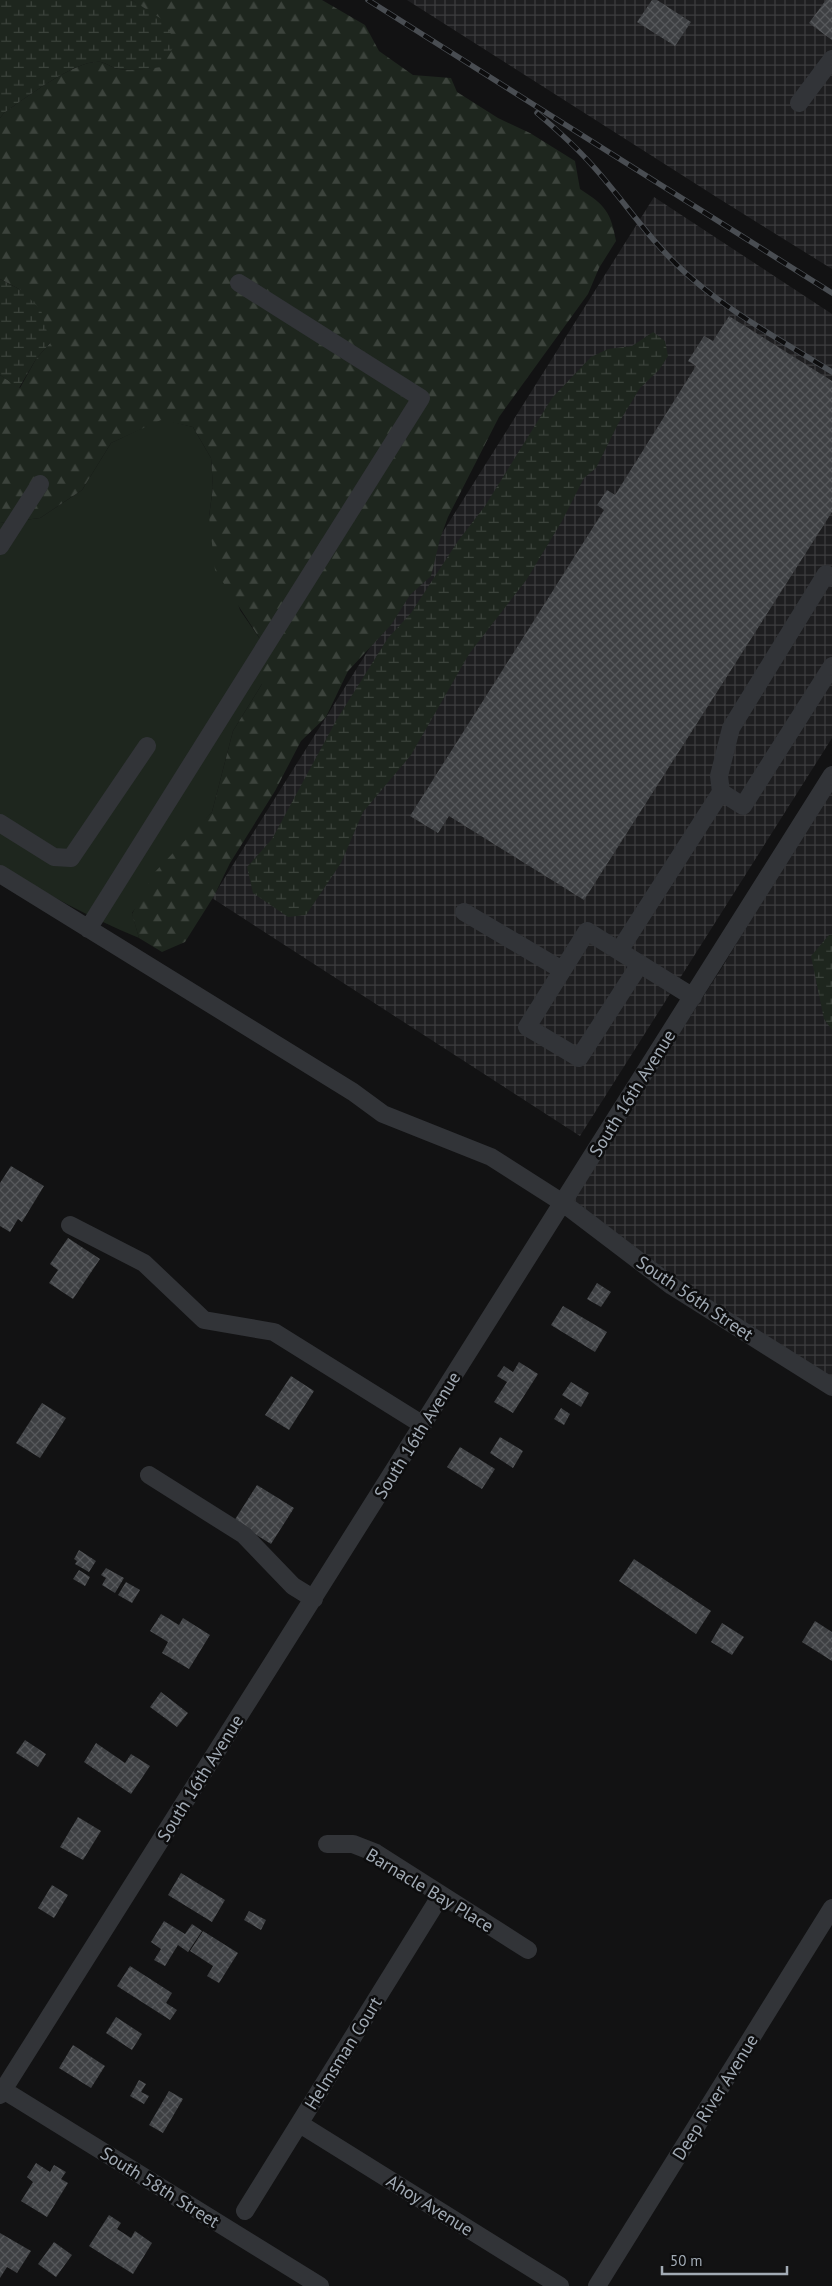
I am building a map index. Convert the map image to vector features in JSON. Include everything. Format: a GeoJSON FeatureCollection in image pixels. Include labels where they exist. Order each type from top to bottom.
{"type":"FeatureCollection","features":[{"type":"Feature","properties":{"kind":"street"},"geometry":{"type":"LineString","coordinates":[[800,103],[832,59]]}},
{"type":"Feature","properties":{"kind":"street"},"geometry":{"type":"LineString","coordinates":[[88,929],[421,398],[239,283]]}},
{"type":"Feature","properties":{"kind":"street"},"geometry":{"type":"LineString","coordinates":[[0,546],[40,484]]}},
{"type":"Feature","properties":{"kind":"street"},"geometry":{"type":"LineString","coordinates":[[619,952],[721,792],[719,776],[731,728],[826,574],[832,578]]}},
{"type":"Feature","properties":{"kind":"street"},"geometry":{"type":"LineString","coordinates":[[721,792],[743,806],[832,666]]}},
{"type":"Feature","properties":{"kind":"street"},"geometry":{"type":"LineString","coordinates":[[0,823],[54,856],[71,858],[146,746]]}},
{"type":"Feature","properties":{"kind":"street","name":"South 16th Avenue"},"geometry":{"type":"LineString","coordinates":[[1,2091],[692,997],[830,783]]}},
{"type":"Feature","properties":{"kind":"street","name":"South 56th Street"},"geometry":{"type":"LineString","coordinates":[[0,874],[353,1092],[383,1114],[491,1157],[563,1203],[672,1286],[832,1387]]}},
{"type":"Feature","properties":{"kind":"street"},"geometry":{"type":"LineString","coordinates":[[464,912],[562,970]]}},
{"type":"Feature","properties":{"kind":"street"},"geometry":{"type":"LineString","coordinates":[[640,964],[579,1058],[527,1027],[587,931],[619,952],[640,964],[692,997]]}},
{"type":"Feature","properties":{"kind":"street"},"geometry":{"type":"LineString","coordinates":[[70,1225],[144,1263],[204,1320],[274,1332],[423,1425]]}},
{"type":"Feature","properties":{"kind":"street"},"geometry":{"type":"LineString","coordinates":[[149,1476],[244,1535],[293,1586],[314,1598]]}},
{"type":"Feature","properties":{"kind":"street","name":"Barnacle Bay Place"},"geometry":{"type":"LineString","coordinates":[[328,1844],[353,1844],[376,1853],[528,1950]]}},
{"type":"Feature","properties":{"kind":"street","name":"Helmsman Court"},"geometry":{"type":"LineString","coordinates":[[246,2211],[441,1896]]}},
{"type":"Feature","properties":{"kind":"street","name":"Deep River Avenue"},"geometry":{"type":"LineString","coordinates":[[597,2286],[832,1908]]}},
{"type":"Feature","properties":{"kind":"street","name":"South 58th Street"},"geometry":{"type":"LineString","coordinates":[[1,2091],[320,2286]]}},
{"type":"Feature","properties":{"kind":"street","name":"Ahoy Avenue"},"geometry":{"type":"LineString","coordinates":[[300,2124],[560,2286]]}},
{"type":"Feature","properties":{"kind":"shaded area"},"geometry":{"type":"Polygon","coordinates":[[[407,0],[832,0],[832,269],[718,198],[407,0]]]}},
{"type":"Feature","properties":{"kind":"shaded area"},"geometry":{"type":"Polygon","coordinates":[[[654,197],[832,314],[832,738],[580,1136],[212,898],[654,197]]]}},
{"type":"Feature","properties":{"kind":"shaded area"},"geometry":{"type":"Polygon","coordinates":[[[832,784],[832,1377],[681,1282],[572,1199],[723,966],[832,784]]]}},
{"type":"Feature","properties":{"kind":"green space"},"geometry":{"type":"Polygon","coordinates":[[[0,0],[132,0],[163,20],[176,43],[161,67],[127,70],[115,68],[101,62],[78,67],[38,89],[4,113],[0,118],[0,0]]]}},
{"type":"Feature","properties":{"kind":"green space"},"geometry":{"type":"Polygon","coordinates":[[[132,0],[322,0],[365,25],[379,51],[413,75],[451,78],[457,92],[498,118],[530,133],[575,161],[580,189],[606,210],[612,223],[616,241],[599,268],[588,294],[499,417],[448,517],[440,539],[431,576],[410,595],[391,625],[348,671],[326,717],[301,741],[275,791],[230,863],[214,896],[185,942],[162,952],[139,938],[132,914],[154,873],[212,812],[233,731],[262,684],[262,642],[215,570],[209,517],[213,487],[211,458],[193,427],[161,420],[111,443],[82,490],[40,518],[0,523],[0,375],[20,388],[36,359],[50,343],[21,290],[0,279],[0,118],[4,113],[38,89],[78,67],[101,62],[115,68],[127,70],[161,66],[140,6],[132,0]]]}},
{"type":"Feature","properties":{"kind":"green space"},"geometry":{"type":"Polygon","coordinates":[[[0,279],[21,290],[41,310],[50,343],[36,359],[19,388],[0,375],[0,279]]]}},
{"type":"Feature","properties":{"kind":"green space"},"geometry":{"type":"Polygon","coordinates":[[[653,332],[665,341],[668,356],[659,370],[640,388],[618,424],[596,468],[584,478],[562,521],[527,579],[469,654],[411,755],[363,812],[341,863],[306,915],[288,917],[253,893],[247,867],[272,839],[337,719],[388,638],[411,613],[458,541],[485,506],[552,398],[591,357],[608,349],[632,346],[653,332]]]}},
{"type":"Feature","properties":{"kind":"green space"},"geometry":{"type":"Polygon","coordinates":[[[161,419],[193,427],[211,458],[213,487],[209,517],[240,610],[262,642],[262,684],[233,731],[212,812],[187,841],[132,913],[139,938],[68,905],[0,866],[0,523],[40,518],[82,490],[111,443],[161,419]]]}},
{"type":"Feature","properties":{"kind":"green space"},"geometry":{"type":"Polygon","coordinates":[[[829,935],[832,935],[832,1030],[824,1019],[811,956],[829,935]]]}},
{"type":"Feature","properties":{"kind":"building"},"geometry":{"type":"Polygon","coordinates":[[[652,0],[657,0],[691,22],[675,46],[637,22],[652,0]]]}},
{"type":"Feature","properties":{"kind":"building"},"geometry":{"type":"Polygon","coordinates":[[[826,0],[832,0],[832,40],[809,23],[826,0]]]}},
{"type":"Feature","properties":{"kind":"building"},"geometry":{"type":"Polygon","coordinates":[[[729,316],[832,381],[832,512],[584,900],[449,816],[438,833],[410,816],[604,510],[597,505],[607,490],[615,495],[696,366],[688,361],[704,336],[713,341],[729,316]]]}},
{"type":"Feature","properties":{"kind":"building"},"geometry":{"type":"Polygon","coordinates":[[[11,1166],[44,1186],[22,1222],[18,1219],[10,1232],[0,1226],[0,1183],[11,1166]]]}},
{"type":"Feature","properties":{"kind":"building"},"geometry":{"type":"Polygon","coordinates":[[[68,1238],[100,1259],[73,1299],[49,1283],[58,1270],[50,1264],[68,1238]]]}},
{"type":"Feature","properties":{"kind":"building"},"geometry":{"type":"Polygon","coordinates":[[[597,1283],[611,1292],[601,1307],[587,1299],[597,1283]]]}},
{"type":"Feature","properties":{"kind":"building"},"geometry":{"type":"Polygon","coordinates":[[[563,1306],[607,1332],[595,1352],[551,1325],[563,1306]]]}},
{"type":"Feature","properties":{"kind":"building"},"geometry":{"type":"Polygon","coordinates":[[[519,1362],[538,1374],[513,1413],[494,1402],[507,1382],[497,1376],[504,1366],[513,1372],[519,1362]]]}},
{"type":"Feature","properties":{"kind":"building"},"geometry":{"type":"Polygon","coordinates":[[[291,1376],[314,1391],[289,1430],[265,1415],[291,1376]]]}},
{"type":"Feature","properties":{"kind":"building"},"geometry":{"type":"Polygon","coordinates":[[[571,1382],[589,1393],[581,1407],[562,1395],[571,1382]]]}},
{"type":"Feature","properties":{"kind":"building"},"geometry":{"type":"Polygon","coordinates":[[[42,1403],[66,1418],[40,1458],[16,1443],[42,1403]]]}},
{"type":"Feature","properties":{"kind":"building"},"geometry":{"type":"Polygon","coordinates":[[[561,1408],[570,1414],[564,1425],[554,1419],[561,1408]]]}},
{"type":"Feature","properties":{"kind":"building"},"geometry":{"type":"Polygon","coordinates":[[[500,1437],[523,1451],[513,1468],[490,1453],[500,1437]]]}},
{"type":"Feature","properties":{"kind":"building"},"geometry":{"type":"Polygon","coordinates":[[[460,1447],[495,1469],[482,1489],[447,1467],[460,1447]]]}},
{"type":"Feature","properties":{"kind":"building"},"geometry":{"type":"Polygon","coordinates":[[[257,1485],[294,1508],[271,1544],[234,1521],[257,1485]]]}},
{"type":"Feature","properties":{"kind":"building"},"geometry":{"type":"Polygon","coordinates":[[[79,1550],[96,1561],[89,1572],[75,1564],[77,1561],[74,1559],[79,1550]]]}},
{"type":"Feature","properties":{"kind":"building"},"geometry":{"type":"Polygon","coordinates":[[[634,1559],[711,1611],[696,1634],[619,1581],[634,1559]]]}},
{"type":"Feature","properties":{"kind":"building"},"geometry":{"type":"Polygon","coordinates":[[[106,1568],[124,1578],[115,1593],[102,1585],[106,1578],[101,1575],[106,1568]]]}},
{"type":"Feature","properties":{"kind":"building"},"geometry":{"type":"Polygon","coordinates":[[[79,1570],[90,1577],[85,1586],[73,1579],[79,1570]]]}},
{"type":"Feature","properties":{"kind":"building"},"geometry":{"type":"Polygon","coordinates":[[[126,1582],[140,1590],[132,1603],[118,1595],[126,1582]]]}},
{"type":"Feature","properties":{"kind":"building"},"geometry":{"type":"Polygon","coordinates":[[[161,1614],[179,1625],[183,1618],[210,1635],[189,1669],[162,1653],[168,1642],[150,1631],[161,1614]]]}},
{"type":"Feature","properties":{"kind":"building"},"geometry":{"type":"Polygon","coordinates":[[[815,1621],[832,1632],[832,1661],[802,1642],[815,1621]]]}},
{"type":"Feature","properties":{"kind":"building"},"geometry":{"type":"Polygon","coordinates":[[[722,1623],[744,1637],[732,1655],[711,1642],[722,1623]]]}},
{"type":"Feature","properties":{"kind":"building"},"geometry":{"type":"Polygon","coordinates":[[[161,1692],[188,1713],[177,1727],[150,1707],[161,1692]]]}},
{"type":"Feature","properties":{"kind":"building"},"geometry":{"type":"Polygon","coordinates":[[[25,1740],[46,1754],[38,1767],[16,1753],[25,1740]]]}},
{"type":"Feature","properties":{"kind":"building"},"geometry":{"type":"Polygon","coordinates":[[[96,1743],[125,1763],[131,1754],[150,1766],[131,1794],[84,1762],[96,1743]]]}},
{"type":"Feature","properties":{"kind":"building"},"geometry":{"type":"Polygon","coordinates":[[[78,1817],[101,1831],[83,1860],[60,1847],[78,1817]]]}},
{"type":"Feature","properties":{"kind":"building"},"geometry":{"type":"Polygon","coordinates":[[[181,1873],[225,1900],[212,1922],[168,1895],[181,1873]]]}},
{"type":"Feature","properties":{"kind":"building"},"geometry":{"type":"Polygon","coordinates":[[[52,1885],[68,1895],[54,1918],[38,1908],[52,1885]]]}},
{"type":"Feature","properties":{"kind":"building"},"geometry":{"type":"Polygon","coordinates":[[[249,1911],[266,1920],[261,1930],[244,1920],[249,1911]]]}},
{"type":"Feature","properties":{"kind":"building"},"geometry":{"type":"Polygon","coordinates":[[[164,1921],[185,1934],[192,1924],[202,1931],[188,1952],[178,1945],[165,1966],[154,1960],[161,1949],[151,1942],[164,1921]]]}},
{"type":"Feature","properties":{"kind":"building"},"geometry":{"type":"Polygon","coordinates":[[[203,1931],[238,1953],[219,1983],[207,1976],[213,1966],[190,1951],[203,1931]]]}},
{"type":"Feature","properties":{"kind":"building"},"geometry":{"type":"Polygon","coordinates":[[[130,1966],[172,1993],[166,2003],[177,2010],[170,2020],[117,1986],[130,1966]]]}},
{"type":"Feature","properties":{"kind":"building"},"geometry":{"type":"Polygon","coordinates":[[[116,2017],[142,2034],[132,2050],[106,2033],[116,2017]]]}},
{"type":"Feature","properties":{"kind":"building"},"geometry":{"type":"Polygon","coordinates":[[[73,2045],[105,2066],[91,2088],[59,2068],[73,2045]]]}},
{"type":"Feature","properties":{"kind":"building"},"geometry":{"type":"Polygon","coordinates":[[[139,2080],[146,2084],[141,2092],[149,2096],[144,2104],[130,2096],[139,2080]]]}},
{"type":"Feature","properties":{"kind":"building"},"geometry":{"type":"Polygon","coordinates":[[[169,2091],[183,2099],[163,2133],[149,2125],[169,2091]]]}},
{"type":"Feature","properties":{"kind":"building"},"geometry":{"type":"Polygon","coordinates":[[[36,2163],[50,2172],[54,2165],[66,2172],[61,2179],[68,2183],[47,2217],[21,2201],[33,2182],[27,2177],[36,2163]]]}},
{"type":"Feature","properties":{"kind":"building"},"geometry":{"type":"Polygon","coordinates":[[[109,2215],[121,2223],[117,2229],[131,2238],[135,2231],[152,2243],[133,2274],[89,2246],[109,2215]]]}},
{"type":"Feature","properties":{"kind":"building"},"geometry":{"type":"Polygon","coordinates":[[[0,2233],[31,2251],[17,2273],[7,2267],[0,2278],[0,2233]]]}},
{"type":"Feature","properties":{"kind":"building"},"geometry":{"type":"Polygon","coordinates":[[[54,2242],[72,2255],[56,2277],[38,2264],[54,2242]]]}},
{"type":"Feature","properties":{"kind":"railway"},"geometry":{"type":"LineString","coordinates":[[368,0],[832,293]]}},
{"type":"Feature","properties":{"kind":"railway"},"geometry":{"type":"LineString","coordinates":[[537,113],[586,158],[654,240],[693,280],[731,309],[832,372]]}}]}
